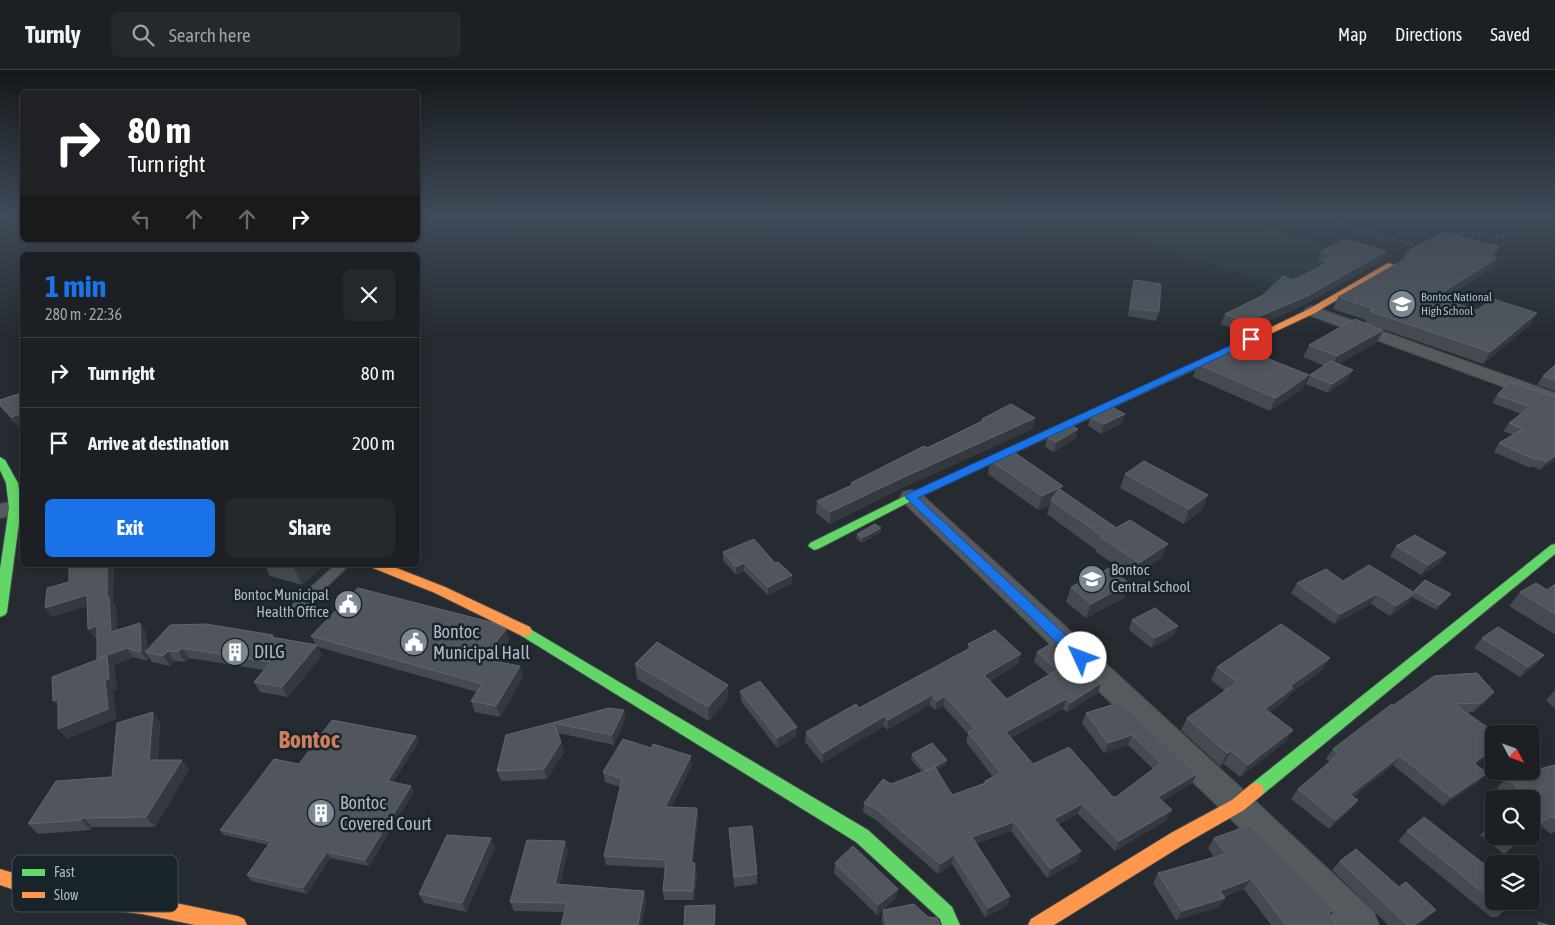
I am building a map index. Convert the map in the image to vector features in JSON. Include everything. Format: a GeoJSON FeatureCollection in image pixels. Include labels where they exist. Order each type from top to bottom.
{"type":"FeatureCollection","features":[{"type":"Feature","properties":{"kind":"street"},"geometry":{"type":"LineString","coordinates":[[814,546],[911,497],[1312,310],[1391,265]]}},
{"type":"Feature","properties":{"kind":"street"},"geometry":{"type":"LineString","coordinates":[[1312,310],[1555,400]]}},
{"type":"Feature","properties":{"kind":"street"},"geometry":{"type":"LineString","coordinates":[[0,460],[12,483],[12,508],[0,612]]}},
{"type":"Feature","properties":{"kind":"street"},"geometry":{"type":"LineString","coordinates":[[911,497],[1238,805],[1361,925]]}},
{"type":"Feature","properties":{"kind":"street"},"geometry":{"type":"LineString","coordinates":[[1036,925],[1177,838],[1238,805],[1555,548]]}},
{"type":"Feature","properties":{"kind":"street"},"geometry":{"type":"LineString","coordinates":[[382,567],[440,590],[519,628],[862,836],[946,913],[951,925]]}},
{"type":"Feature","properties":{"kind":"street"},"geometry":{"type":"LineString","coordinates":[[0,877],[12,881]]}},
{"type":"Feature","properties":{"kind":"street"},"geometry":{"type":"LineString","coordinates":[[176,912],[238,925]]}},
{"type":"Feature","properties":{"kind":"lane"},"geometry":{"type":"LineString","coordinates":[[300,606],[342,567]]}},
{"type":"Feature","properties":{"kind":"path"},"geometry":{"type":"LineString","coordinates":[[1391,265],[1411,254]]}},
{"type":"Feature","properties":{"kind":"green space"},"geometry":{"type":"Polygon","coordinates":[[[1179,254],[1341,254],[1279,287],[1179,254]]]}},
{"type":"Feature","properties":{"kind":"building"},"geometry":{"type":"Polygon","coordinates":[[[1333,254],[1381,254],[1309,295],[1247,322],[1225,314],[1262,296],[1283,276],[1293,280],[1330,262],[1323,260],[1333,254]]]}},
{"type":"Feature","properties":{"kind":"building","name":"Bontoc National High School"},"geometry":{"type":"Polygon","coordinates":[[[1493,254],[1491,256],[1497,258],[1435,297],[1477,310],[1493,299],[1537,313],[1490,352],[1370,311],[1374,309],[1338,297],[1403,260],[1407,255],[1493,254]]]}},
{"type":"Feature","properties":{"kind":"building"},"geometry":{"type":"Polygon","coordinates":[[[1134,280],[1161,284],[1159,312],[1130,308],[1134,280]]]}},
{"type":"Feature","properties":{"kind":"building"},"geometry":{"type":"Polygon","coordinates":[[[1355,319],[1383,330],[1337,356],[1309,345],[1355,319]]]}},
{"type":"Feature","properties":{"kind":"building"},"geometry":{"type":"Polygon","coordinates":[[[1236,346],[1309,375],[1276,398],[1197,364],[1236,346]]]}},
{"type":"Feature","properties":{"kind":"building"},"geometry":{"type":"Polygon","coordinates":[[[1331,361],[1353,370],[1332,384],[1310,375],[1331,361]]]}},
{"type":"Feature","properties":{"kind":"building"},"geometry":{"type":"Polygon","coordinates":[[[1555,365],[1555,380],[1543,376],[1555,365]]]}},
{"type":"Feature","properties":{"kind":"building"},"geometry":{"type":"Polygon","coordinates":[[[1510,382],[1555,397],[1555,456],[1546,462],[1538,458],[1536,460],[1499,443],[1523,429],[1509,423],[1530,407],[1497,395],[1510,382]]]}},
{"type":"Feature","properties":{"kind":"building"},"geometry":{"type":"Polygon","coordinates":[[[20,393],[20,414],[12,417],[0,405],[0,400],[20,393]]]}},
{"type":"Feature","properties":{"kind":"building"},"geometry":{"type":"Polygon","coordinates":[[[1011,404],[1035,418],[830,512],[817,501],[852,485],[851,483],[924,446],[928,448],[984,420],[982,419],[1011,404]]]}},
{"type":"Feature","properties":{"kind":"building"},"geometry":{"type":"Polygon","coordinates":[[[1112,407],[1125,414],[1104,424],[1090,417],[1112,407]]]}},
{"type":"Feature","properties":{"kind":"building"},"geometry":{"type":"Polygon","coordinates":[[[1072,426],[1078,429],[1056,442],[1047,437],[1072,426]]]}},
{"type":"Feature","properties":{"kind":"building"},"geometry":{"type":"Polygon","coordinates":[[[1011,450],[1063,486],[1042,496],[990,460],[1011,450]]]}},
{"type":"Feature","properties":{"kind":"building"},"geometry":{"type":"Polygon","coordinates":[[[1144,461],[1208,495],[1189,509],[1125,474],[1144,461]]]}},
{"type":"Feature","properties":{"kind":"building"},"geometry":{"type":"Polygon","coordinates":[[[1059,489],[1116,528],[1130,520],[1168,544],[1139,563],[1100,537],[1102,536],[1051,500],[1059,489]]]}},
{"type":"Feature","properties":{"kind":"building"},"geometry":{"type":"Polygon","coordinates":[[[875,524],[881,528],[862,538],[857,534],[875,524]]]}},
{"type":"Feature","properties":{"kind":"building"},"geometry":{"type":"Polygon","coordinates":[[[1415,535],[1446,553],[1428,565],[1396,546],[1415,535]]]}},
{"type":"Feature","properties":{"kind":"building"},"geometry":{"type":"Polygon","coordinates":[[[754,539],[775,563],[778,562],[792,575],[768,587],[744,563],[736,567],[723,552],[754,539]]]}},
{"type":"Feature","properties":{"kind":"building"},"geometry":{"type":"Polygon","coordinates":[[[1369,565],[1415,593],[1396,606],[1377,594],[1340,614],[1297,583],[1326,569],[1343,581],[1369,565]]]}},
{"type":"Feature","properties":{"kind":"building"},"geometry":{"type":"Polygon","coordinates":[[[69,567],[107,567],[107,597],[109,597],[111,632],[140,623],[141,652],[127,648],[97,659],[97,626],[88,629],[87,595],[45,608],[47,588],[69,582],[69,567]]]}},
{"type":"Feature","properties":{"kind":"building"},"geometry":{"type":"Polygon","coordinates":[[[1109,568],[1129,583],[1091,604],[1071,587],[1109,568]]]}},
{"type":"Feature","properties":{"kind":"building"},"geometry":{"type":"Polygon","coordinates":[[[1425,580],[1451,594],[1439,605],[1414,591],[1425,580]]]}},
{"type":"Feature","properties":{"kind":"building"},"geometry":{"type":"Polygon","coordinates":[[[1536,583],[1547,590],[1555,584],[1555,614],[1520,592],[1536,583]]]}},
{"type":"Feature","properties":{"kind":"building","name":"Bontoc Municipal Hall"},"geometry":{"type":"Polygon","coordinates":[[[358,588],[494,623],[506,629],[483,659],[520,666],[496,706],[471,701],[482,684],[311,636],[358,588]]]}},
{"type":"Feature","properties":{"kind":"building"},"geometry":{"type":"Polygon","coordinates":[[[1155,608],[1178,626],[1155,638],[1132,620],[1155,608]]]}},
{"type":"Feature","properties":{"kind":"building"},"geometry":{"type":"Polygon","coordinates":[[[206,624],[273,635],[271,637],[317,645],[282,687],[254,682],[271,662],[182,648],[178,652],[168,651],[163,656],[145,652],[170,625],[206,624]]]}},
{"type":"Feature","properties":{"kind":"building"},"geometry":{"type":"Polygon","coordinates":[[[1281,624],[1330,658],[1290,686],[1293,688],[1265,709],[1293,730],[1248,765],[1231,751],[1227,753],[1187,718],[1237,682],[1217,667],[1281,624]]]}},
{"type":"Feature","properties":{"kind":"building"},"geometry":{"type":"Polygon","coordinates":[[[1498,627],[1544,655],[1528,667],[1482,638],[1498,627]]]}},
{"type":"Feature","properties":{"kind":"building"},"geometry":{"type":"Polygon","coordinates":[[[995,630],[1021,654],[984,675],[1007,699],[1057,670],[1037,652],[1057,640],[1101,683],[1070,703],[1066,699],[1006,732],[1033,764],[1069,747],[1113,797],[1116,797],[1161,763],[1132,735],[1108,743],[1086,713],[1121,702],[1197,774],[1158,797],[1172,810],[1119,841],[1082,804],[1054,819],[1081,851],[1051,869],[1014,822],[972,837],[1010,896],[988,908],[954,855],[940,864],[879,811],[864,803],[883,779],[891,784],[935,767],[952,795],[986,783],[985,781],[1001,773],[968,732],[975,729],[945,696],[937,701],[932,695],[888,720],[885,716],[823,753],[806,732],[856,704],[859,708],[972,647],[968,644],[995,630]]]}},
{"type":"Feature","properties":{"kind":"building"},"geometry":{"type":"Polygon","coordinates":[[[657,642],[728,685],[708,707],[635,664],[657,642]]]}},
{"type":"Feature","properties":{"kind":"building"},"geometry":{"type":"Polygon","coordinates":[[[107,656],[109,679],[105,680],[108,709],[58,729],[58,699],[53,701],[52,677],[107,656]]]}},
{"type":"Feature","properties":{"kind":"building"},"geometry":{"type":"Polygon","coordinates":[[[1477,673],[1494,692],[1481,703],[1454,704],[1485,726],[1485,755],[1474,763],[1485,771],[1485,774],[1451,797],[1400,756],[1350,795],[1358,800],[1336,820],[1298,789],[1339,754],[1333,749],[1392,704],[1394,705],[1434,676],[1477,673]]]}},
{"type":"Feature","properties":{"kind":"building"},"geometry":{"type":"Polygon","coordinates":[[[760,681],[797,727],[777,738],[740,691],[760,681]]]}},
{"type":"Feature","properties":{"kind":"building"},"geometry":{"type":"Polygon","coordinates":[[[609,708],[624,710],[612,735],[554,723],[561,742],[544,769],[497,771],[506,735],[609,708]]]}},
{"type":"Feature","properties":{"kind":"building"},"geometry":{"type":"Polygon","coordinates":[[[153,712],[149,760],[182,760],[146,817],[83,818],[81,820],[28,824],[56,781],[112,777],[117,723],[153,712]]]}},
{"type":"Feature","properties":{"kind":"building"},"geometry":{"type":"Polygon","coordinates":[[[332,720],[416,736],[388,781],[411,786],[365,860],[327,852],[303,888],[247,875],[271,841],[220,830],[274,759],[299,764],[332,720]]]}},
{"type":"Feature","properties":{"kind":"building"},"geometry":{"type":"Polygon","coordinates":[[[623,739],[651,748],[653,744],[691,756],[665,807],[697,808],[691,863],[695,863],[693,891],[663,891],[666,860],[604,856],[622,779],[603,772],[623,739]]]}},
{"type":"Feature","properties":{"kind":"building"},"geometry":{"type":"Polygon","coordinates":[[[932,743],[947,760],[926,771],[912,754],[932,743]]]}},
{"type":"Feature","properties":{"kind":"building"},"geometry":{"type":"Polygon","coordinates":[[[1555,765],[1555,819],[1551,816],[1540,824],[1540,790],[1521,790],[1508,780],[1540,780],[1540,769],[1555,765]]]}},
{"type":"Feature","properties":{"kind":"building"},"geometry":{"type":"Polygon","coordinates":[[[1424,817],[1485,865],[1485,894],[1407,831],[1424,817]]]}},
{"type":"Feature","properties":{"kind":"building"},"geometry":{"type":"Polygon","coordinates":[[[1250,825],[1335,910],[1328,913],[1337,925],[1286,925],[1251,879],[1220,891],[1225,898],[1182,911],[1158,873],[1226,854],[1214,838],[1250,825]]]}},
{"type":"Feature","properties":{"kind":"building"},"geometry":{"type":"Polygon","coordinates":[[[752,826],[757,874],[734,877],[729,828],[752,826]]]}},
{"type":"Feature","properties":{"kind":"building"},"geometry":{"type":"Polygon","coordinates":[[[447,835],[491,838],[462,903],[419,894],[447,835]]]}},
{"type":"Feature","properties":{"kind":"building"},"geometry":{"type":"Polygon","coordinates":[[[527,840],[565,841],[555,884],[644,891],[638,925],[561,925],[567,903],[510,902],[527,840]]]}},
{"type":"Feature","properties":{"kind":"building"},"geometry":{"type":"Polygon","coordinates":[[[853,846],[898,889],[878,905],[835,863],[853,846]]]}},
{"type":"Feature","properties":{"kind":"building"},"geometry":{"type":"Polygon","coordinates":[[[1356,849],[1399,887],[1406,882],[1436,910],[1414,925],[1407,925],[1340,861],[1356,849]]]}},
{"type":"Feature","properties":{"kind":"building"},"geometry":{"type":"Polygon","coordinates":[[[914,904],[928,917],[937,918],[940,925],[887,925],[883,910],[914,904]]]}},
{"type":"Feature","properties":{"kind":"building"},"geometry":{"type":"Polygon","coordinates":[[[715,905],[714,925],[684,925],[685,906],[715,905]]]}},
{"type":"Feature","properties":{"kind":"traffic: fast"},"geometry":{"type":"LineString","coordinates":[[814,546],[911,497],[1222,353]]}},
{"type":"Feature","properties":{"kind":"traffic: fast"},"geometry":{"type":"LineString","coordinates":[[0,460],[12,483],[15,508],[0,612]]}},
{"type":"Feature","properties":{"kind":"traffic: fast"},"geometry":{"type":"LineString","coordinates":[[1256,790],[1555,548]]}},
{"type":"Feature","properties":{"kind":"traffic: fast"},"geometry":{"type":"LineString","coordinates":[[525,631],[862,836],[946,913],[951,925]]}},
{"type":"Feature","properties":{"kind":"traffic: slow"},"geometry":{"type":"LineString","coordinates":[[1222,353],[1312,311],[1391,265]]}},
{"type":"Feature","properties":{"kind":"traffic: slow"},"geometry":{"type":"LineString","coordinates":[[382,567],[440,590],[525,631]]}},
{"type":"Feature","properties":{"kind":"traffic: slow"},"geometry":{"type":"LineString","coordinates":[[1037,925],[1177,839],[1238,805],[1256,790]]}},
{"type":"Feature","properties":{"kind":"traffic: slow"},"geometry":{"type":"LineString","coordinates":[[0,877],[12,881]]}},
{"type":"Feature","properties":{"kind":"traffic: slow"},"geometry":{"type":"LineString","coordinates":[[176,912],[238,925]]}},
{"type":"Feature","properties":{"kind":"place","name":"Bontoc National High School"},"geometry":{"type":"Point","coordinates":[1402,304]}},
{"type":"Feature","properties":{"kind":"place","name":"Bontoc Central School"},"geometry":{"type":"Point","coordinates":[1092,579]}},
{"type":"Feature","properties":{"kind":"place","name":"Bontoc Municipal Health Office"},"geometry":{"type":"Point","coordinates":[348,604]}},
{"type":"Feature","properties":{"kind":"place","name":"Bontoc Municipal Hall"},"geometry":{"type":"Point","coordinates":[414,642]}},
{"type":"Feature","properties":{"kind":"place","name":"DILG"},"geometry":{"type":"Point","coordinates":[235,652]}},
{"type":"Feature","properties":{"kind":"place","name":"Bontoc Covered Court"},"geometry":{"type":"Point","coordinates":[321,813]}},
{"type":"Feature","properties":{"kind":"district","name":"Bontoc"},"geometry":{"type":"Point","coordinates":[309,740]}},
{"type":"Feature","properties":{"kind":"route"},"geometry":{"type":"LineString","coordinates":[[1081,658],[911,497],[1251,339]]}}]}
